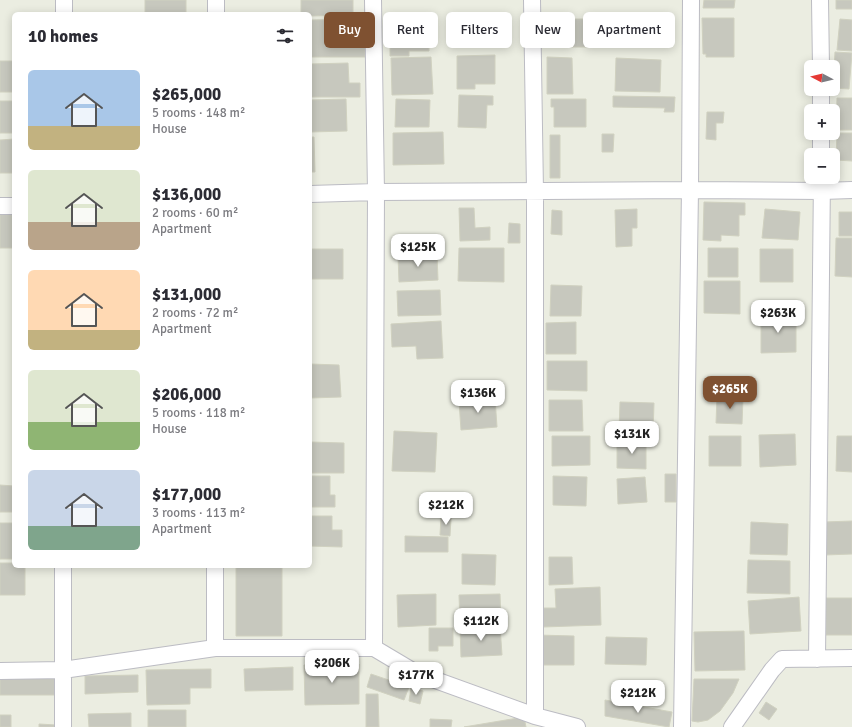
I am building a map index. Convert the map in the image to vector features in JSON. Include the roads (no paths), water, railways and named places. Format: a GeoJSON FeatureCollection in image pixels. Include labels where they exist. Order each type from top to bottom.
{"type":"FeatureCollection","features":[{"type":"Feature","properties":{"kind":"street"},"geometry":{"type":"LineString","coordinates":[[64,0],[64,12]]}},
{"type":"Feature","properties":{"kind":"street"},"geometry":{"type":"LineString","coordinates":[[216,0],[216,12]]}},
{"type":"Feature","properties":{"kind":"street"},"geometry":{"type":"LineString","coordinates":[[373,0],[376,192],[374,648]]}},
{"type":"Feature","properties":{"kind":"street"},"geometry":{"type":"LineString","coordinates":[[532,0],[535,191],[535,716]]}},
{"type":"Feature","properties":{"kind":"street"},"geometry":{"type":"LineString","coordinates":[[682,727],[690,190],[691,0]]}},
{"type":"Feature","properties":{"kind":"street"},"geometry":{"type":"LineString","coordinates":[[820,0],[821,60]]}},
{"type":"Feature","properties":{"kind":"street"},"geometry":{"type":"LineString","coordinates":[[312,194],[376,192],[690,190],[822,184],[852,190]]}},
{"type":"Feature","properties":{"kind":"street"},"geometry":{"type":"LineString","coordinates":[[817,658],[822,184]]}},
{"type":"Feature","properties":{"kind":"street"},"geometry":{"type":"LineString","coordinates":[[0,206],[12,206]]}},
{"type":"Feature","properties":{"kind":"street"},"geometry":{"type":"LineString","coordinates":[[63,568],[63,727]]}},
{"type":"Feature","properties":{"kind":"street"},"geometry":{"type":"LineString","coordinates":[[215,568],[215,648]]}},
{"type":"Feature","properties":{"kind":"street"},"geometry":{"type":"LineString","coordinates":[[0,671],[63,670],[215,648],[374,648],[416,673],[535,716],[578,727]]}},
{"type":"Feature","properties":{"kind":"street"},"geometry":{"type":"LineString","coordinates":[[732,727],[772,670],[782,659],[852,658]]}}]}
